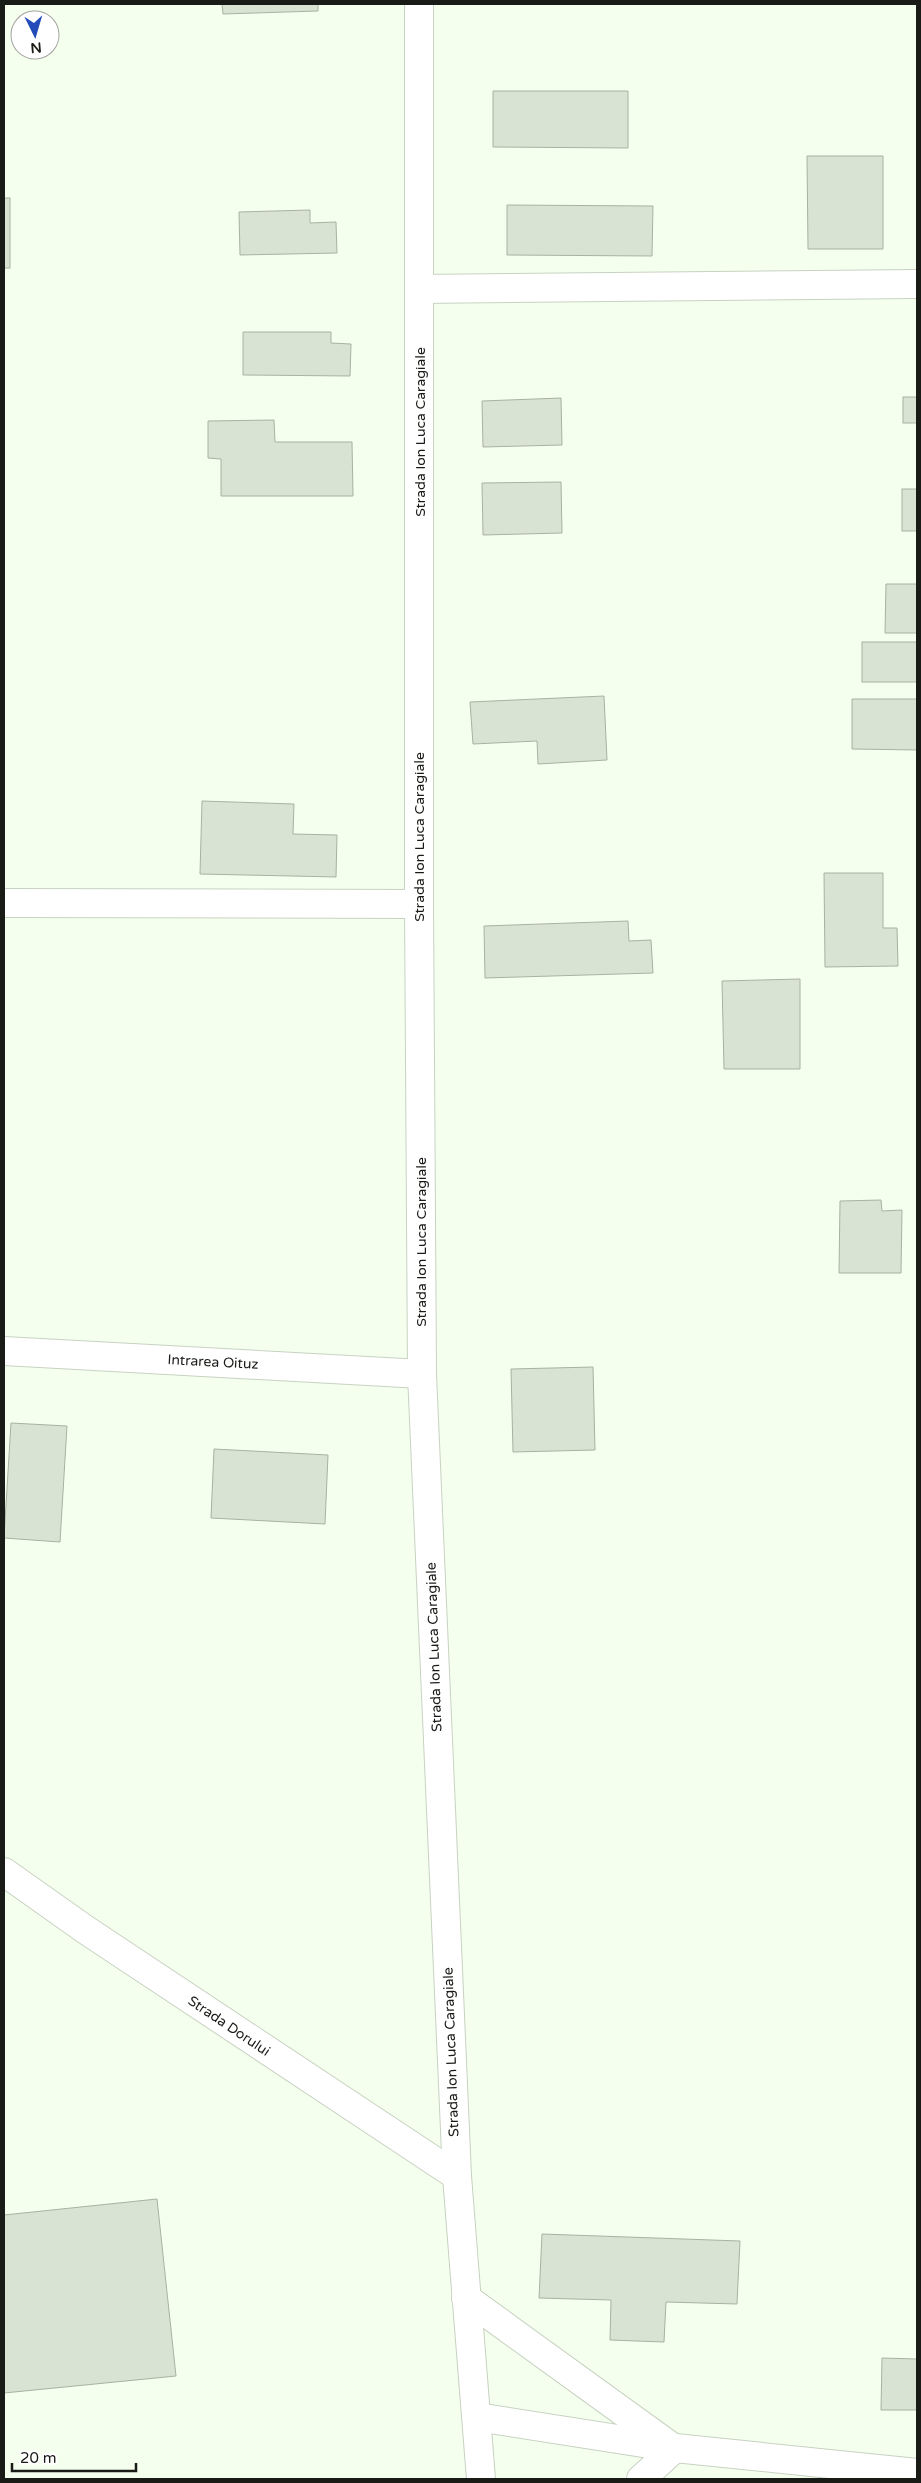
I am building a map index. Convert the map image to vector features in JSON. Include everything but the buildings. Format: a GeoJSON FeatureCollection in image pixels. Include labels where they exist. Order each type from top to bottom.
{"type":"FeatureCollection","features":[{"type":"Feature","properties":{"kind":"street","name":"Strada Ion Luca Caragiale"},"geometry":{"type":"LineString","coordinates":[[419,4],[419,904],[422,1374],[457,2176],[481,2479]]}},
{"type":"Feature","properties":{"kind":"street"},"geometry":{"type":"LineString","coordinates":[[420,289],[917,284]]}},
{"type":"Feature","properties":{"kind":"street"},"geometry":{"type":"LineString","coordinates":[[4,903],[419,904]]}},
{"type":"Feature","properties":{"kind":"street","name":"Intrarea Oituz"},"geometry":{"type":"LineString","coordinates":[[4,1351],[422,1374]]}},
{"type":"Feature","properties":{"kind":"street","name":"Strada Dorului"},"geometry":{"type":"LineString","coordinates":[[4,1872],[86,1930],[457,2176]]}},
{"type":"Feature","properties":{"kind":"street"},"geometry":{"type":"LineString","coordinates":[[466,2298],[675,2448]]}},
{"type":"Feature","properties":{"kind":"street"},"geometry":{"type":"LineString","coordinates":[[477,2417],[675,2448],[917,2473]]}},
{"type":"Feature","properties":{"kind":"street"},"geometry":{"type":"LineString","coordinates":[[641,2479],[675,2448]]}}]}
